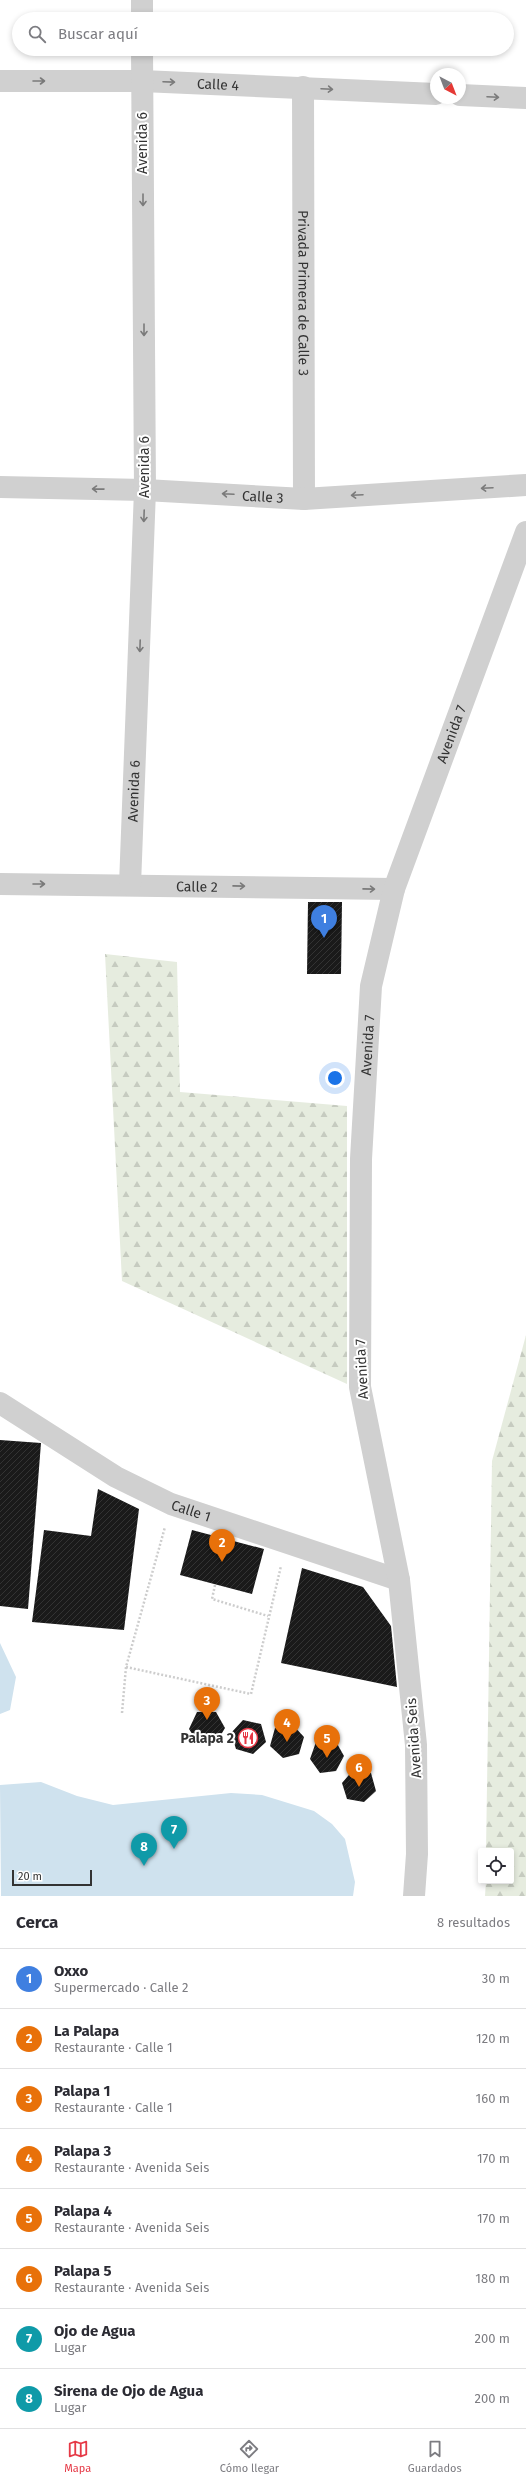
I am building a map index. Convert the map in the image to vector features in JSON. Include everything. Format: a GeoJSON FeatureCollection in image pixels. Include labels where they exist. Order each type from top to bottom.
{"type":"FeatureCollection","features":[{"type":"Feature","properties":{"kind":"street"},"geometry":{"type":"LineString","coordinates":[[142,0],[142,12]]}},
{"type":"Feature","properties":{"kind":"street","name":"Avenida 6"},"geometry":{"type":"LineString","coordinates":[[130,884],[145,490],[142,56]]}},
{"type":"Feature","properties":{"kind":"street","name":"Calle 4"},"geometry":{"type":"LineString","coordinates":[[0,80],[142,81],[430,94]]}},
{"type":"Feature","properties":{"kind":"street","name":"Privada Primera de Calle 3"},"geometry":{"type":"LineString","coordinates":[[303,87],[304,499]]}},
{"type":"Feature","properties":{"kind":"street"},"geometry":{"type":"LineString","coordinates":[[466,95],[526,98]]}},
{"type":"Feature","properties":{"kind":"street","name":"Calle 3"},"geometry":{"type":"LineString","coordinates":[[0,487],[145,490],[304,499],[526,485]]}},
{"type":"Feature","properties":{"kind":"street","name":"Avenida 7"},"geometry":{"type":"LineString","coordinates":[[399,1580],[360,1387],[361,1159],[371,986],[394,889],[526,532]]}},
{"type":"Feature","properties":{"kind":"street","name":"Calle 2"},"geometry":{"type":"LineString","coordinates":[[0,884],[130,884],[394,889]]}},
{"type":"Feature","properties":{"kind":"street","name":"Calle 1"},"geometry":{"type":"LineString","coordinates":[[0,1403],[116,1477],[171,1504],[399,1580]]}},
{"type":"Feature","properties":{"kind":"street","name":"Avenida Seis"},"geometry":{"type":"LineString","coordinates":[[399,1580],[416,1745],[417,1854],[414,1896]]}},
{"type":"Feature","properties":{"kind":"path"},"geometry":{"type":"LineString","coordinates":[[122,1713],[126,1667],[171,1504]]}},
{"type":"Feature","properties":{"kind":"path"},"geometry":{"type":"LineString","coordinates":[[126,1667],[251,1694],[281,1564]]}},
{"type":"Feature","properties":{"kind":"path"},"geometry":{"type":"LineString","coordinates":[[215,1585],[212,1599],[268,1616]]}},
{"type":"Feature","properties":{"kind":"green space"},"geometry":{"type":"Polygon","coordinates":[[[105,954],[177,962],[180,1092],[347,1106],[347,1384],[122,1281],[105,954]]]}},
{"type":"Feature","properties":{"kind":"green space"},"geometry":{"type":"Polygon","coordinates":[[[526,1335],[526,1896],[485,1896],[486,1884],[514,1884],[514,1848],[486,1848],[492,1461],[526,1335]]]}},
{"type":"Feature","properties":{"kind":"water"},"geometry":{"type":"Polygon","coordinates":[[[0,1643],[16,1677],[10,1710],[0,1714],[0,1643]]]}},
{"type":"Feature","properties":{"kind":"water"},"geometry":{"type":"Polygon","coordinates":[[[41,1782],[77,1796],[113,1805],[231,1793],[262,1795],[314,1811],[332,1824],[345,1839],[355,1882],[353,1896],[1,1896],[0,1785],[41,1782]]]}},
{"type":"Feature","properties":{"kind":"building"},"geometry":{"type":"Polygon","coordinates":[[[308,902],[342,902],[341,974],[307,974],[308,902]]]}},
{"type":"Feature","properties":{"kind":"building"},"geometry":{"type":"Polygon","coordinates":[[[0,1440],[41,1443],[28,1609],[0,1606],[0,1440]]]}},
{"type":"Feature","properties":{"kind":"building"},"geometry":{"type":"Polygon","coordinates":[[[98,1489],[139,1509],[124,1630],[32,1622],[44,1530],[91,1536],[98,1489]]]}},
{"type":"Feature","properties":{"kind":"building"},"geometry":{"type":"Polygon","coordinates":[[[192,1530],[264,1549],[252,1594],[180,1575],[192,1530]]]}},
{"type":"Feature","properties":{"kind":"building"},"geometry":{"type":"Polygon","coordinates":[[[302,1568],[363,1587],[391,1626],[397,1687],[281,1663],[302,1568]]]}},
{"type":"Feature","properties":{"kind":"building"},"geometry":{"type":"Polygon","coordinates":[[[197,1712],[216,1712],[225,1728],[216,1743],[198,1743],[189,1729],[197,1712]]]}},
{"type":"Feature","properties":{"kind":"building","name":"Palapa 2"},"geometry":{"type":"Polygon","coordinates":[[[243,1720],[261,1724],[266,1742],[253,1754],[236,1749],[231,1733],[243,1720]]]}},
{"type":"Feature","properties":{"kind":"building"},"geometry":{"type":"Polygon","coordinates":[[[292,1724],[304,1737],[299,1754],[283,1758],[270,1746],[275,1728],[292,1724]]]}},
{"type":"Feature","properties":{"kind":"building"},"geometry":{"type":"Polygon","coordinates":[[[335,1740],[344,1756],[336,1771],[320,1773],[310,1759],[316,1742],[335,1740]]]}},
{"type":"Feature","properties":{"kind":"building"},"geometry":{"type":"Polygon","coordinates":[[[354,1769],[371,1773],[376,1791],[364,1802],[347,1799],[342,1783],[354,1769]]]}},
{"type":"Feature","properties":{"kind":"place","name":"Oxxo"},"geometry":{"type":"Point","coordinates":[324,938]}},
{"type":"Feature","properties":{"kind":"place","name":"La Palapa"},"geometry":{"type":"Point","coordinates":[222,1562]}},
{"type":"Feature","properties":{"kind":"place","name":"Palapa 1"},"geometry":{"type":"Point","coordinates":[207,1720]}},
{"type":"Feature","properties":{"kind":"place","name":"Palapa 2"},"geometry":{"type":"Point","coordinates":[248,1738]}},
{"type":"Feature","properties":{"kind":"place","name":"Palapa 3"},"geometry":{"type":"Point","coordinates":[287,1742]}},
{"type":"Feature","properties":{"kind":"place","name":"Palapa 4"},"geometry":{"type":"Point","coordinates":[327,1758]}},
{"type":"Feature","properties":{"kind":"place","name":"Palapa 5"},"geometry":{"type":"Point","coordinates":[359,1787]}},
{"type":"Feature","properties":{"kind":"place","name":"Ojo de Agua"},"geometry":{"type":"Point","coordinates":[174,1849]}},
{"type":"Feature","properties":{"kind":"place","name":"Sirena de Ojo de Agua"},"geometry":{"type":"Point","coordinates":[144,1866]}}]}
